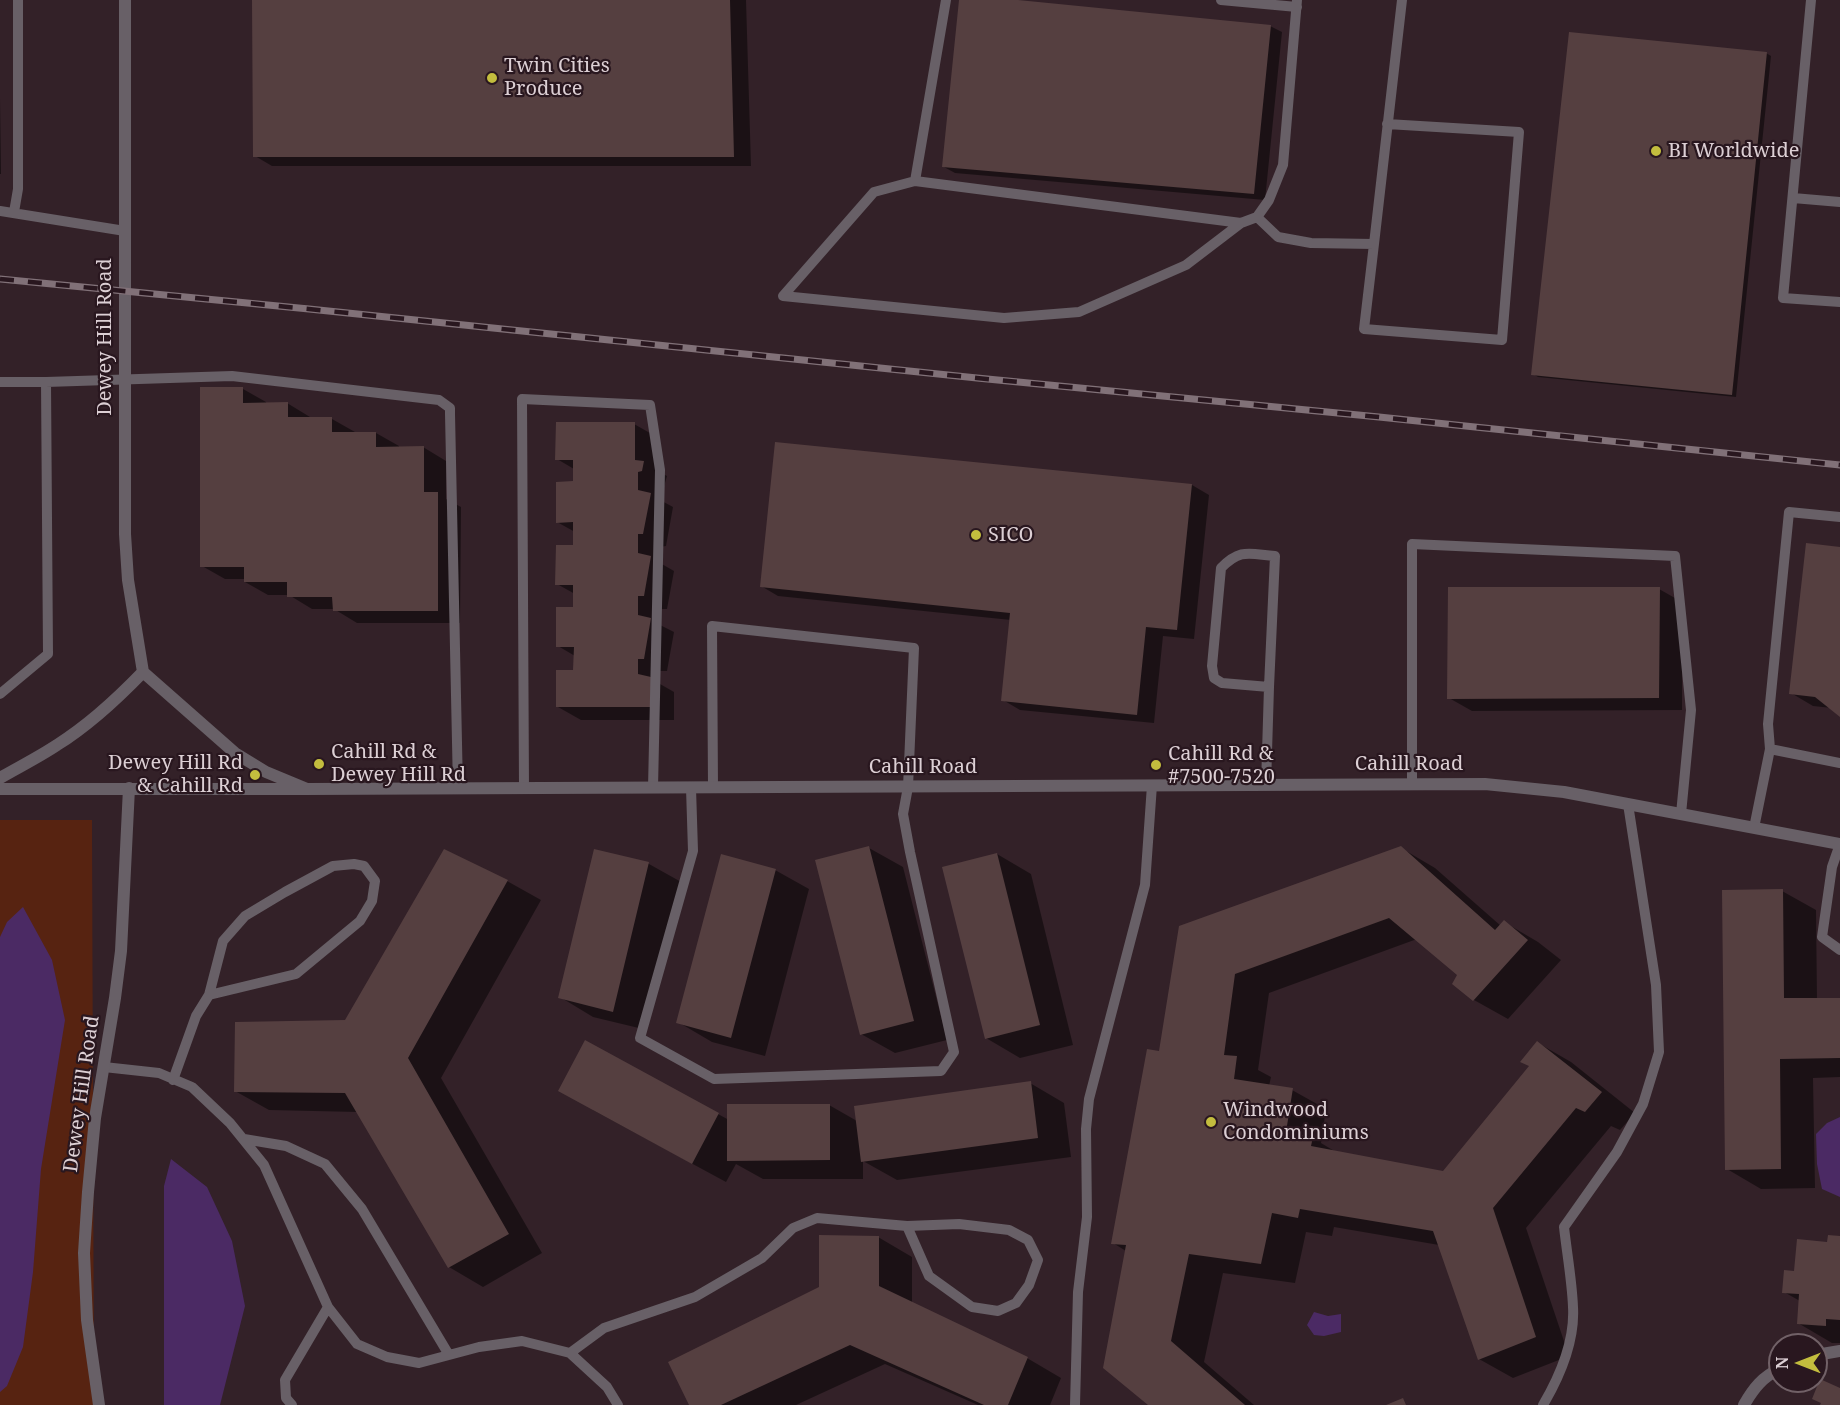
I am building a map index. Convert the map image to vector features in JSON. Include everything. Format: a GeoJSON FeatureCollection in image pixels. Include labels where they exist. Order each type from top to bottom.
{"type":"FeatureCollection","features":[{"type":"Feature","properties":{"kind":"street","name":"Dewey Hill Road"},"geometry":{"type":"LineString","coordinates":[[125,0],[125,534],[128,580],[143,672]]}},
{"type":"Feature","properties":{"kind":"street"},"geometry":{"type":"LineString","coordinates":[[0,778],[57,746],[93,719],[143,672],[235,753],[266,772],[308,789]]}},
{"type":"Feature","properties":{"kind":"street","name":"Cahill Road"},"geometry":{"type":"LineString","coordinates":[[0,789],[1485,784],[1564,792],[1840,844]]}},
{"type":"Feature","properties":{"kind":"street","name":"Dewey Hill Road"},"geometry":{"type":"LineString","coordinates":[[99,1405],[87,1320],[84,1253],[87,1192],[95,1118],[121,951],[129,788]]}},
{"type":"Feature","properties":{"kind":"street"},"geometry":{"type":"LineString","coordinates":[[1744,1405],[1752,1391],[1768,1374]]}},
{"type":"Feature","properties":{"kind":"lane"},"geometry":{"type":"LineString","coordinates":[[14,212],[18,189],[18,0]]}},
{"type":"Feature","properties":{"kind":"lane"},"geometry":{"type":"LineString","coordinates":[[915,181],[945,0]]}},
{"type":"Feature","properties":{"kind":"lane"},"geometry":{"type":"LineString","coordinates":[[1221,0],[1297,4],[1283,165],[1269,200],[1257,217],[1241,223],[1186,265],[1079,312],[1004,318],[783,296],[874,192],[915,181],[1241,223]]}},
{"type":"Feature","properties":{"kind":"lane"},"geometry":{"type":"LineString","coordinates":[[1387,124],[1519,132],[1502,340],[1364,328],[1387,124],[1402,0]]}},
{"type":"Feature","properties":{"kind":"lane"},"geometry":{"type":"LineString","coordinates":[[1811,0],[1784,298],[1840,302]]}},
{"type":"Feature","properties":{"kind":"lane"},"geometry":{"type":"LineString","coordinates":[[1793,198],[1840,202]]}},
{"type":"Feature","properties":{"kind":"lane"},"geometry":{"type":"LineString","coordinates":[[0,211],[125,231]]}},
{"type":"Feature","properties":{"kind":"lane"},"geometry":{"type":"LineString","coordinates":[[1257,217],[1278,237],[1311,243],[1374,244]]}},
{"type":"Feature","properties":{"kind":"lane"},"geometry":{"type":"LineString","coordinates":[[0,382],[239,376],[439,400],[450,408],[458,789]]}},
{"type":"Feature","properties":{"kind":"lane"},"geometry":{"type":"LineString","coordinates":[[0,694],[48,654],[46,382]]}},
{"type":"Feature","properties":{"kind":"lane"},"geometry":{"type":"LineString","coordinates":[[524,788],[522,399],[650,405],[660,471],[653,788]]}},
{"type":"Feature","properties":{"kind":"lane"},"geometry":{"type":"LineString","coordinates":[[1754,828],[1770,749],[1768,724],[1789,512],[1840,517]]}},
{"type":"Feature","properties":{"kind":"lane"},"geometry":{"type":"LineString","coordinates":[[1412,784],[1412,544],[1675,556],[1691,710],[1681,814]]}},
{"type":"Feature","properties":{"kind":"lane"},"geometry":{"type":"LineString","coordinates":[[1266,785],[1275,556],[1239,554],[1221,568],[1212,666],[1214,678],[1222,683],[1269,687]]}},
{"type":"Feature","properties":{"kind":"lane"},"geometry":{"type":"LineString","coordinates":[[691,788],[693,851],[640,1038],[714,1078],[941,1071],[954,1052],[903,814],[908,787],[914,648],[711,626],[713,788]]}},
{"type":"Feature","properties":{"kind":"lane"},"geometry":{"type":"LineString","coordinates":[[1770,749],[1840,764]]}},
{"type":"Feature","properties":{"kind":"lane"},"geometry":{"type":"LineString","coordinates":[[1075,1405],[1078,1292],[1087,1217],[1086,1129],[1089,1099],[1144,885],[1152,785]]}},
{"type":"Feature","properties":{"kind":"lane"},"geometry":{"type":"LineString","coordinates":[[1544,1405],[1557,1382],[1566,1356],[1574,1309],[1564,1227],[1617,1152],[1643,1104],[1659,1052],[1656,985],[1628,804]]}},
{"type":"Feature","properties":{"kind":"lane"},"geometry":{"type":"LineString","coordinates":[[1840,844],[1832,867],[1822,937],[1840,950]]}},
{"type":"Feature","properties":{"kind":"lane"},"geometry":{"type":"LineString","coordinates":[[174,1080],[196,1016],[209,995],[223,941],[245,916],[333,866],[354,864],[364,866],[375,881],[372,901],[360,921],[306,966],[296,974],[209,995]]}},
{"type":"Feature","properties":{"kind":"lane"},"geometry":{"type":"LineString","coordinates":[[104,1067],[159,1073],[192,1087],[230,1123],[264,1165],[328,1307],[357,1344],[387,1357],[419,1363],[479,1347],[522,1341],[570,1353],[607,1386],[618,1405]]}},
{"type":"Feature","properties":{"kind":"lane"},"geometry":{"type":"LineString","coordinates":[[244,1139],[286,1146],[325,1164],[362,1209],[449,1355]]}},
{"type":"Feature","properties":{"kind":"lane"},"geometry":{"type":"LineString","coordinates":[[570,1353],[604,1328],[695,1297],[762,1258],[793,1228],[817,1218],[907,1226],[959,1224],[1008,1230],[1028,1240],[1038,1260],[1029,1285],[1016,1304],[998,1311],[972,1307],[929,1275],[907,1226]]}},
{"type":"Feature","properties":{"kind":"lane"},"geometry":{"type":"LineString","coordinates":[[292,1405],[286,1398],[285,1380],[328,1307]]}},
{"type":"Feature","properties":{"kind":"shaded area"},"geometry":{"type":"Polygon","coordinates":[[[0,820],[92,820],[94,1405],[0,1405],[0,820]]]}},
{"type":"Feature","properties":{"kind":"shaded area"},"geometry":{"type":"Polygon","coordinates":[[[23,907],[52,960],[65,1020],[41,1169],[33,1272],[23,1347],[7,1386],[0,1392],[0,937],[7,922],[23,907]]]}},
{"type":"Feature","properties":{"kind":"shaded area"},"geometry":{"type":"Polygon","coordinates":[[[1840,1117],[1840,1197],[1822,1189],[1817,1164],[1816,1134],[1827,1123],[1840,1117]]]}},
{"type":"Feature","properties":{"kind":"shaded area"},"geometry":{"type":"Polygon","coordinates":[[[171,1159],[207,1187],[232,1241],[245,1306],[220,1405],[164,1405],[164,1186],[171,1159]]]}},
{"type":"Feature","properties":{"kind":"shaded area"},"geometry":{"type":"Polygon","coordinates":[[[1314,1312],[1328,1316],[1341,1314],[1341,1332],[1324,1336],[1314,1335],[1307,1325],[1314,1312]]]}},
{"type":"Feature","properties":{"kind":"building","name":"Twin Cities Produce"},"geometry":{"type":"Polygon","coordinates":[[[252,0],[730,0],[734,157],[253,157],[252,0]]]}},
{"type":"Feature","properties":{"kind":"building"},"geometry":{"type":"Polygon","coordinates":[[[959,0],[1018,0],[1271,25],[1254,194],[942,167],[959,0]]]}},
{"type":"Feature","properties":{"kind":"building"},"geometry":{"type":"Polygon","coordinates":[[[1569,32],[1767,52],[1732,395],[1531,375],[1569,32]]]}},
{"type":"Feature","properties":{"kind":"building"},"geometry":{"type":"Polygon","coordinates":[[[200,387],[243,387],[243,403],[288,402],[288,417],[332,417],[332,432],[376,432],[376,447],[424,446],[424,492],[438,492],[438,611],[333,611],[332,597],[287,597],[287,582],[244,582],[244,567],[200,567],[200,387]]]}},
{"type":"Feature","properties":{"kind":"building"},"geometry":{"type":"Polygon","coordinates":[[[556,422],[635,422],[635,460],[644,461],[642,471],[638,472],[638,490],[651,493],[643,534],[638,534],[638,553],[651,556],[644,596],[638,596],[638,615],[651,618],[644,659],[638,659],[638,674],[651,677],[651,707],[556,707],[556,670],[573,670],[574,647],[556,647],[556,607],[573,607],[573,585],[555,585],[556,545],[573,545],[573,522],[556,523],[556,482],[573,481],[573,460],[555,460],[556,422]]]}},
{"type":"Feature","properties":{"kind":"building","name":"SICO"},"geometry":{"type":"Polygon","coordinates":[[[775,442],[1192,484],[1177,630],[1146,627],[1137,715],[1001,701],[1010,613],[760,587],[775,442]]]}},
{"type":"Feature","properties":{"kind":"building"},"geometry":{"type":"Polygon","coordinates":[[[1806,543],[1840,547],[1840,717],[1815,697],[1789,694],[1806,543]]]}},
{"type":"Feature","properties":{"kind":"building"},"geometry":{"type":"Polygon","coordinates":[[[1448,587],[1660,587],[1659,698],[1447,699],[1448,587]]]}},
{"type":"Feature","properties":{"kind":"building"},"geometry":{"type":"Polygon","coordinates":[[[869,846],[914,1021],[860,1035],[815,860],[869,846]]]}},
{"type":"Feature","properties":{"kind":"building","name":"Windwood Condominiums"},"geometry":{"type":"Polygon","coordinates":[[[1401,846],[1495,930],[1504,920],[1528,940],[1473,1001],[1452,984],[1457,975],[1389,918],[1235,974],[1224,1055],[1237,1056],[1234,1079],[1293,1088],[1286,1132],[1313,1137],[1311,1146],[1443,1171],[1529,1066],[1520,1062],[1537,1041],[1602,1092],[1585,1112],[1576,1108],[1493,1208],[1536,1337],[1478,1360],[1433,1231],[1300,1209],[1298,1218],[1272,1213],[1261,1264],[1189,1254],[1171,1341],[1245,1405],[1148,1405],[1103,1368],[1126,1245],[1111,1244],[1147,1049],[1159,1051],[1179,926],[1401,846]]]}},
{"type":"Feature","properties":{"kind":"building"},"geometry":{"type":"Polygon","coordinates":[[[444,849],[508,880],[408,1058],[509,1234],[448,1268],[345,1093],[234,1092],[235,1022],[345,1020],[444,849]]]}},
{"type":"Feature","properties":{"kind":"building"},"geometry":{"type":"Polygon","coordinates":[[[594,849],[649,862],[613,1012],[558,998],[594,849]]]}},
{"type":"Feature","properties":{"kind":"building"},"geometry":{"type":"Polygon","coordinates":[[[997,853],[1040,1025],[985,1039],[942,867],[997,853]]]}},
{"type":"Feature","properties":{"kind":"building"},"geometry":{"type":"Polygon","coordinates":[[[721,854],[776,869],[731,1038],[676,1023],[721,854]]]}},
{"type":"Feature","properties":{"kind":"building"},"geometry":{"type":"Polygon","coordinates":[[[1783,889],[1784,998],[1840,998],[1840,1058],[1780,1059],[1781,1169],[1725,1170],[1722,890],[1783,889]]]}},
{"type":"Feature","properties":{"kind":"building"},"geometry":{"type":"Polygon","coordinates":[[[585,1040],[719,1113],[692,1164],[558,1091],[585,1040]]]}},
{"type":"Feature","properties":{"kind":"building"},"geometry":{"type":"Polygon","coordinates":[[[1031,1081],[1038,1138],[861,1162],[854,1106],[1031,1081]]]}},
{"type":"Feature","properties":{"kind":"building"},"geometry":{"type":"Polygon","coordinates":[[[727,1104],[830,1104],[830,1160],[727,1161],[727,1104]]]}},
{"type":"Feature","properties":{"kind":"building"},"geometry":{"type":"Polygon","coordinates":[[[819,1235],[879,1236],[879,1286],[1028,1357],[1008,1405],[984,1405],[850,1345],[721,1405],[689,1405],[668,1362],[819,1287],[819,1235]]]}},
{"type":"Feature","properties":{"kind":"building"},"geometry":{"type":"Polygon","coordinates":[[[1828,1235],[1840,1236],[1840,1320],[1826,1319],[1826,1326],[1797,1324],[1799,1294],[1782,1293],[1784,1270],[1794,1271],[1797,1239],[1827,1242],[1828,1235]]]}},
{"type":"Feature","properties":{"kind":"building"},"geometry":{"type":"Polygon","coordinates":[[[1828,1383],[1840,1388],[1840,1405],[1820,1405],[1821,1403],[1812,1399],[1814,1393],[1828,1393],[1828,1383]]]}},
{"type":"Feature","properties":{"kind":"building"},"geometry":{"type":"Polygon","coordinates":[[[1403,1398],[1406,1405],[1386,1405],[1403,1398]]]}},
{"type":"Feature","properties":{"kind":"railway"},"geometry":{"type":"LineString","coordinates":[[0,279],[1840,465]]}},
{"type":"Feature","properties":{"kind":"place","name":"Twin Cities Produce"},"geometry":{"type":"Point","coordinates":[492,78]}},
{"type":"Feature","properties":{"kind":"place","name":"BI Worldwide"},"geometry":{"type":"Point","coordinates":[1656,151]}},
{"type":"Feature","properties":{"kind":"place","name":"SICO"},"geometry":{"type":"Point","coordinates":[976,535]}},
{"type":"Feature","properties":{"kind":"place","name":"Cahill Rd & Dewey Hill Rd"},"geometry":{"type":"Point","coordinates":[319,764]}},
{"type":"Feature","properties":{"kind":"place","name":"Cahill Rd & #7500-7520"},"geometry":{"type":"Point","coordinates":[1156,765]}},
{"type":"Feature","properties":{"kind":"place","name":"Dewey Hill Rd & Cahill Rd"},"geometry":{"type":"Point","coordinates":[255,775]}},
{"type":"Feature","properties":{"kind":"place","name":"Windwood Condominiums"},"geometry":{"type":"Point","coordinates":[1211,1122]}}]}
